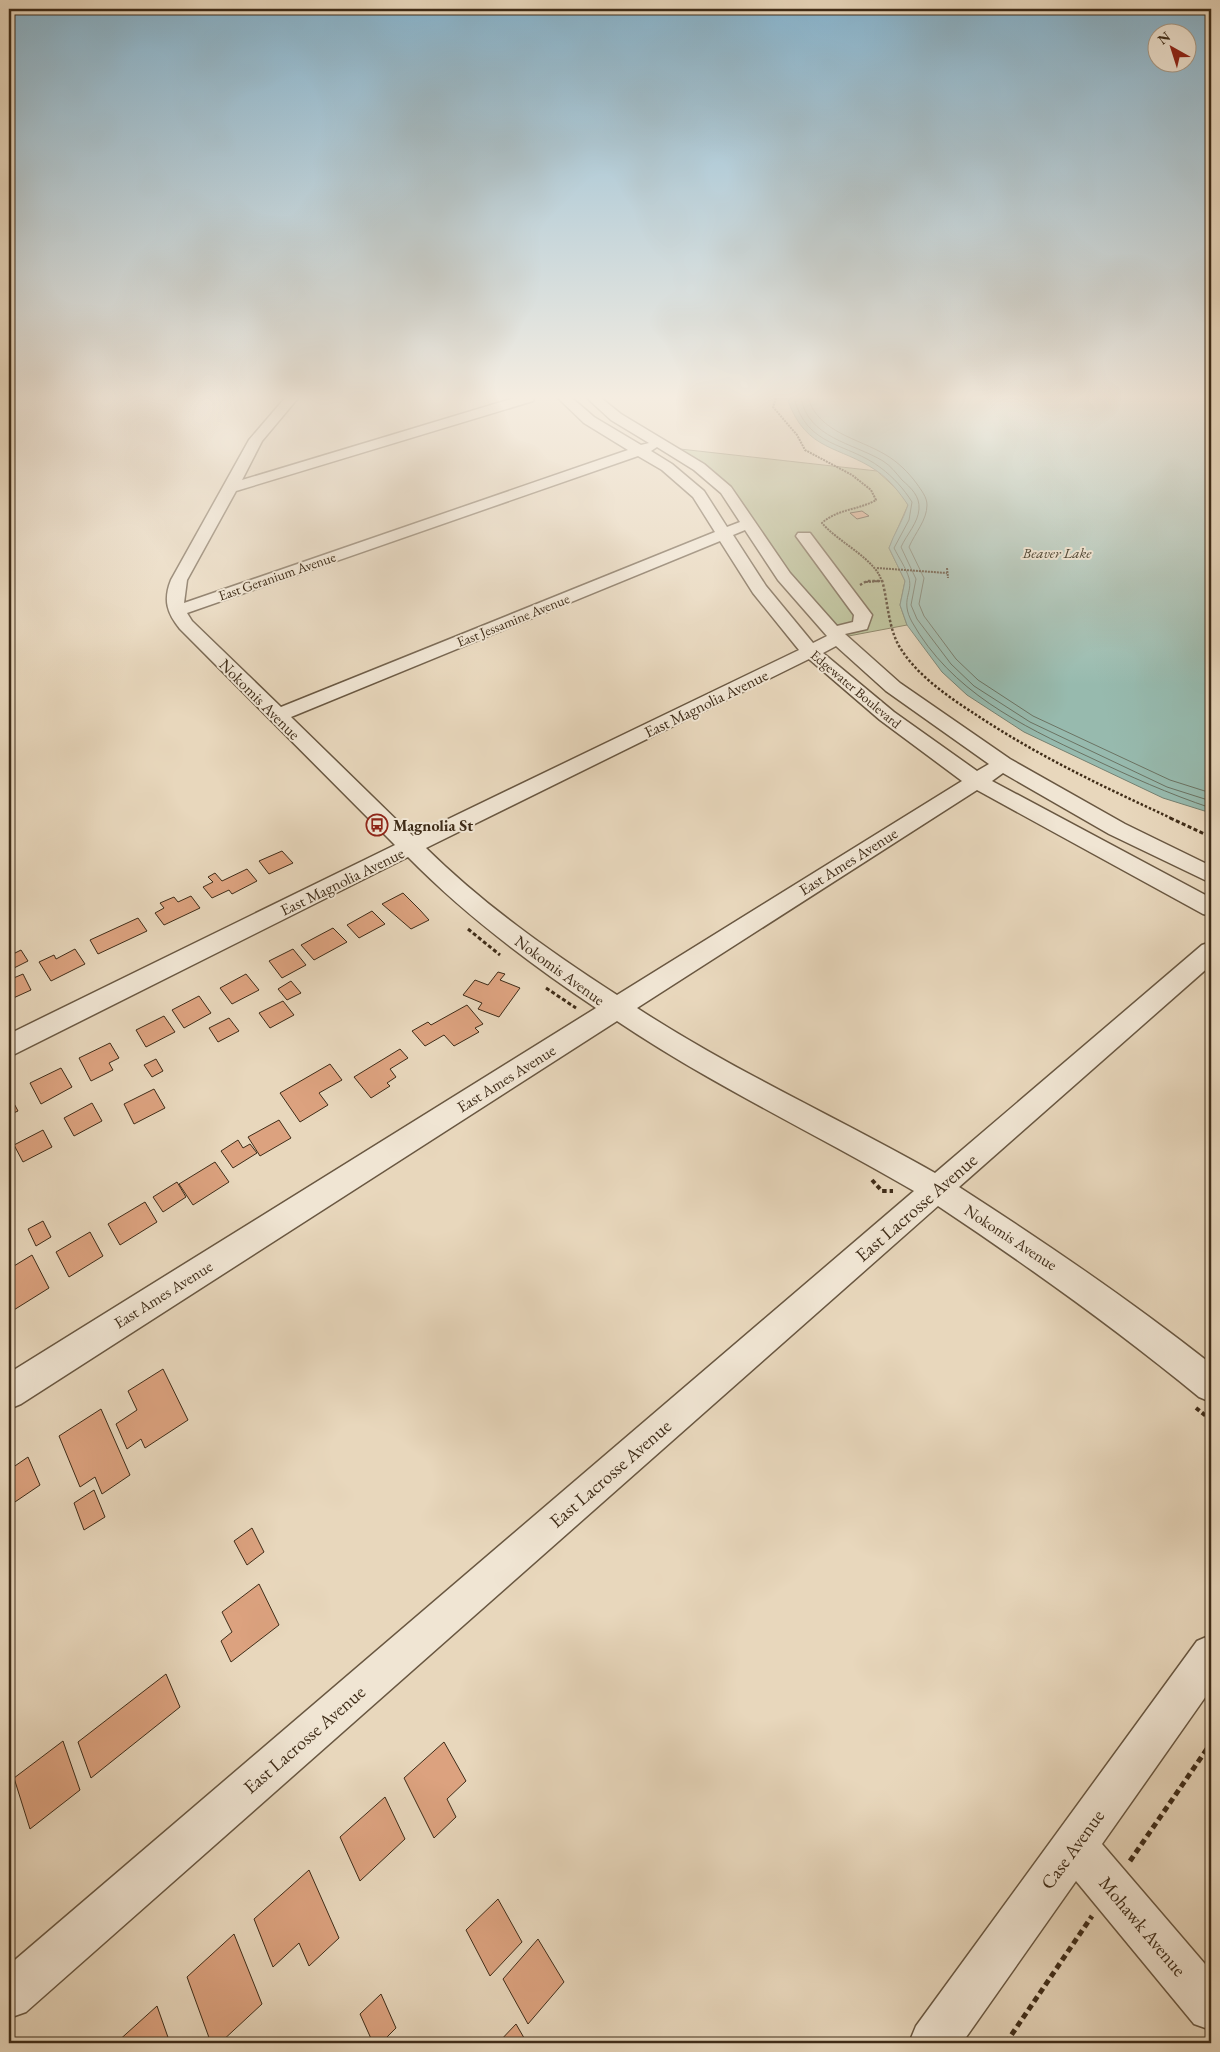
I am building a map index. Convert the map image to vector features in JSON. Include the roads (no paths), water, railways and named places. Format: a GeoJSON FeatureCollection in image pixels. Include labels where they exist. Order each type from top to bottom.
{"type":"FeatureCollection","features":[{"type":"Feature","properties":{"kind":"street"},"geometry":{"type":"LineString","coordinates":[[176,611],[174,600],[176,588],[226,494]]}},
{"type":"Feature","properties":{"kind":"street","name":"East Geranium Avenue"},"geometry":{"type":"LineString","coordinates":[[176,611],[514,494]]}},
{"type":"Feature","properties":{"kind":"street","name":"Edgewater Boulevard"},"geometry":{"type":"LineString","coordinates":[[699,494],[759,588],[811,652],[887,716],[976,781],[1211,908]]}},
{"type":"Feature","properties":{"kind":"street","name":"Edgewater Boulevard"},"geometry":{"type":"LineString","coordinates":[[728,494],[784,576],[835,635],[893,687],[1003,764],[1117,829],[1211,875]]}},
{"type":"Feature","properties":{"kind":"street","name":"East Jessamine Avenue"},"geometry":{"type":"LineString","coordinates":[[277,716],[748,524]]}},
{"type":"Feature","properties":{"kind":"street","name":"East Magnolia Avenue"},"geometry":{"type":"LineString","coordinates":[[9,1046],[410,847],[811,652],[835,635],[861,625],[863,615],[804,536]]}},
{"type":"Feature","properties":{"kind":"street","name":"Nokomis Avenue"},"geometry":{"type":"LineString","coordinates":[[176,611],[186,626],[410,847],[489,918],[545,961],[614,1009],[668,1042],[753,1090],[848,1138],[937,1189],[1050,1263],[1135,1324],[1211,1385]]}},
{"type":"Feature","properties":{"kind":"street","name":"East Ames Avenue"},"geometry":{"type":"LineString","coordinates":[[9,1392],[1003,764]]}},
{"type":"Feature","properties":{"kind":"street","name":"East Lacrosse Avenue"},"geometry":{"type":"LineString","coordinates":[[9,1995],[1211,951]]}},
{"type":"Feature","properties":{"kind":"street","name":"Case Avenue"},"geometry":{"type":"LineString","coordinates":[[933,2043],[1211,1655]]}},
{"type":"Feature","properties":{"kind":"street","name":"Mohawk Avenue"},"geometry":{"type":"LineString","coordinates":[[1074,1845],[1211,2007]]}},
{"type":"Feature","properties":{"kind":"water","name":"Beaver Lake"},"geometry":{"type":"Polygon","coordinates":[[[900,494],[1211,494],[1211,813],[1163,798],[1024,732],[967,695],[942,672],[907,625],[900,605],[905,581],[889,548],[908,505],[900,494]]]}},
{"type":"Feature","properties":{"kind":"place","name":"Magnolia St"},"geometry":{"type":"Point","coordinates":[377,825]}}]}
